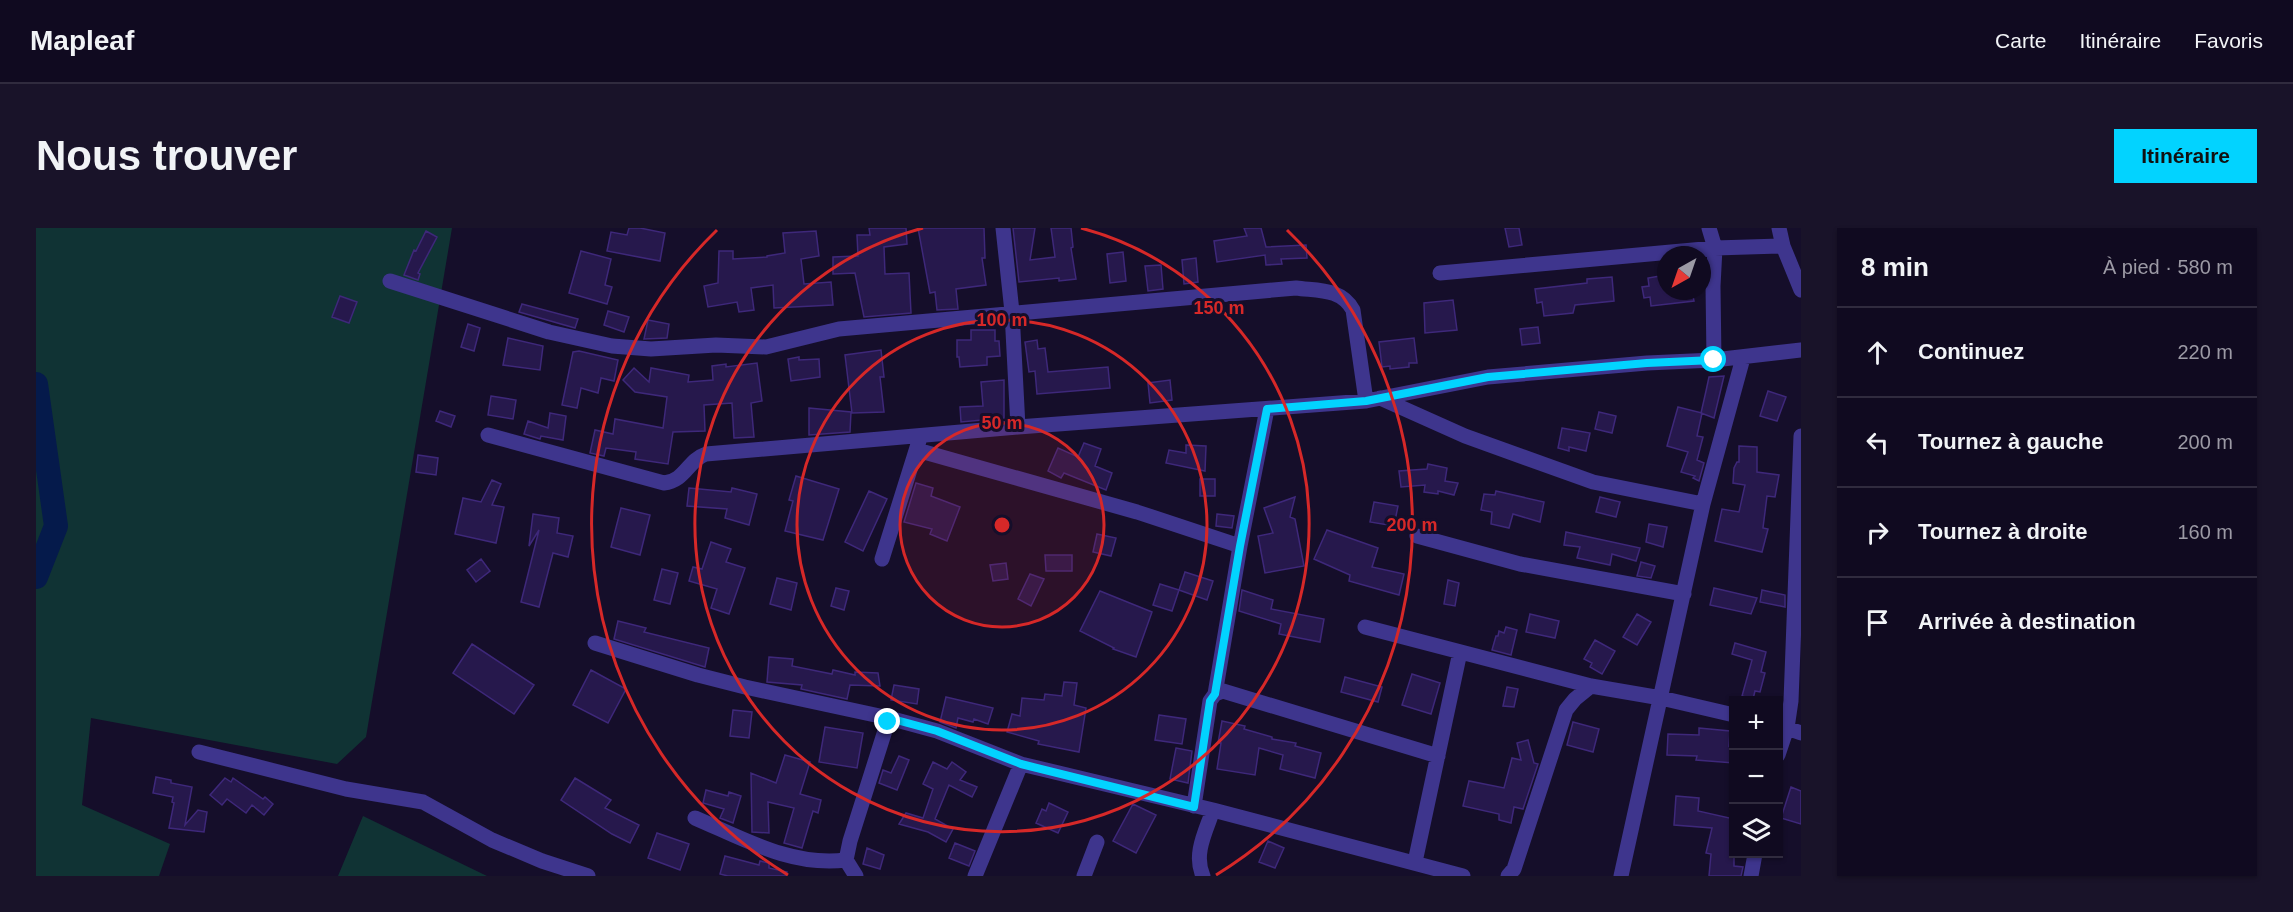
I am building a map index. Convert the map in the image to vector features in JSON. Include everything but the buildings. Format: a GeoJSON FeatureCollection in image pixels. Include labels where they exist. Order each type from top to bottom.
{"type":"FeatureCollection","features":[{"type":"Feature","properties":{"kind":"street"},"geometry":{"type":"LineString","coordinates":[[1003,228],[1012,312],[1018,427]]}},
{"type":"Feature","properties":{"kind":"street"},"geometry":{"type":"LineString","coordinates":[[1709,228],[1715,248],[1714,360]]}},
{"type":"Feature","properties":{"kind":"street"},"geometry":{"type":"LineString","coordinates":[[1779,228],[1783,246],[1801,290]]}},
{"type":"Feature","properties":{"kind":"street"},"geometry":{"type":"LineString","coordinates":[[1440,273],[1715,248],[1783,246]]}},
{"type":"Feature","properties":{"kind":"street"},"geometry":{"type":"LineString","coordinates":[[390,281],[549,332],[612,346],[651,349],[716,345],[766,347],[839,329],[920,320],[961,319],[1012,312],[1296,288],[1336,292],[1348,301],[1353,310],[1373,400]]}},
{"type":"Feature","properties":{"kind":"street"},"geometry":{"type":"LineString","coordinates":[[488,435],[664,483],[679,479],[694,460],[706,454],[919,442],[1018,427],[1373,400],[1488,377],[1647,363],[1743,358],[1801,350]]}},
{"type":"Feature","properties":{"kind":"street"},"geometry":{"type":"LineString","coordinates":[[1621,876],[1703,504],[1743,358]]}},
{"type":"Feature","properties":{"kind":"street"},"geometry":{"type":"LineString","coordinates":[[1373,400],[1593,482],[1703,504]]}},
{"type":"Feature","properties":{"kind":"street"},"geometry":{"type":"LineString","coordinates":[[1194,807],[1210,701],[1215,694],[1240,546],[1267,409]]}},
{"type":"Feature","properties":{"kind":"street"},"geometry":{"type":"LineString","coordinates":[[1781,750],[1789,729],[1791,701],[1801,436]]}},
{"type":"Feature","properties":{"kind":"street"},"geometry":{"type":"LineString","coordinates":[[919,442],[1240,546]]}},
{"type":"Feature","properties":{"kind":"street"},"geometry":{"type":"LineString","coordinates":[[882,560],[919,442]]}},
{"type":"Feature","properties":{"kind":"street"},"geometry":{"type":"LineString","coordinates":[[1417,536],[1521,564],[1684,594]]}},
{"type":"Feature","properties":{"kind":"street"},"geometry":{"type":"LineString","coordinates":[[1365,627],[1591,686],[1661,698],[1729,714]]}},
{"type":"Feature","properties":{"kind":"street"},"geometry":{"type":"LineString","coordinates":[[595,643],[726,683],[829,707],[889,718],[937,731],[1021,764],[1213,810],[1463,876]]}},
{"type":"Feature","properties":{"kind":"street"},"geometry":{"type":"LineString","coordinates":[[1415,862],[1460,652]]}},
{"type":"Feature","properties":{"kind":"street"},"geometry":{"type":"LineString","coordinates":[[1508,876],[1514,869],[1566,710],[1591,686]]}},
{"type":"Feature","properties":{"kind":"street"},"geometry":{"type":"LineString","coordinates":[[1215,694],[1223,691],[1438,756]]}},
{"type":"Feature","properties":{"kind":"street"},"geometry":{"type":"LineString","coordinates":[[856,876],[846,860],[856,816],[889,718]]}},
{"type":"Feature","properties":{"kind":"street"},"geometry":{"type":"LineString","coordinates":[[199,752],[346,789],[423,802],[492,840],[542,861],[588,876]]}},
{"type":"Feature","properties":{"kind":"street"},"geometry":{"type":"LineString","coordinates":[[975,876],[1021,764]]}},
{"type":"Feature","properties":{"kind":"street"},"geometry":{"type":"LineString","coordinates":[[1203,876],[1199,867],[1199,851],[1213,810]]}},
{"type":"Feature","properties":{"kind":"street"},"geometry":{"type":"LineString","coordinates":[[695,818],[783,856],[827,863],[846,860]]}},
{"type":"Feature","properties":{"kind":"street"},"geometry":{"type":"LineString","coordinates":[[1084,876],[1097,842]]}},
{"type":"Feature","properties":{"kind":"street"},"geometry":{"type":"LineString","coordinates":[[1751,876],[1754,858]]}},
{"type":"Feature","properties":{"kind":"green space"},"geometry":{"type":"Polygon","coordinates":[[[36,228],[452,228],[366,737],[337,764],[91,718],[82,805],[170,844],[159,876],[36,876],[36,228]]]}},
{"type":"Feature","properties":{"kind":"green space"},"geometry":{"type":"Polygon","coordinates":[[[363,816],[487,876],[338,876],[363,816]]]}},
{"type":"Feature","properties":{"kind":"waterway"},"geometry":{"type":"LineString","coordinates":[[36,384],[56,526],[36,577]]}},
{"type":"Feature","properties":{"kind":"route"},"geometry":{"type":"LineString","coordinates":[[888,722],[889,718],[937,731],[1021,764],[1194,807],[1210,701],[1215,694],[1240,546],[1267,409],[1366,401],[1488,377],[1647,363],[1714,360]]}}]}
